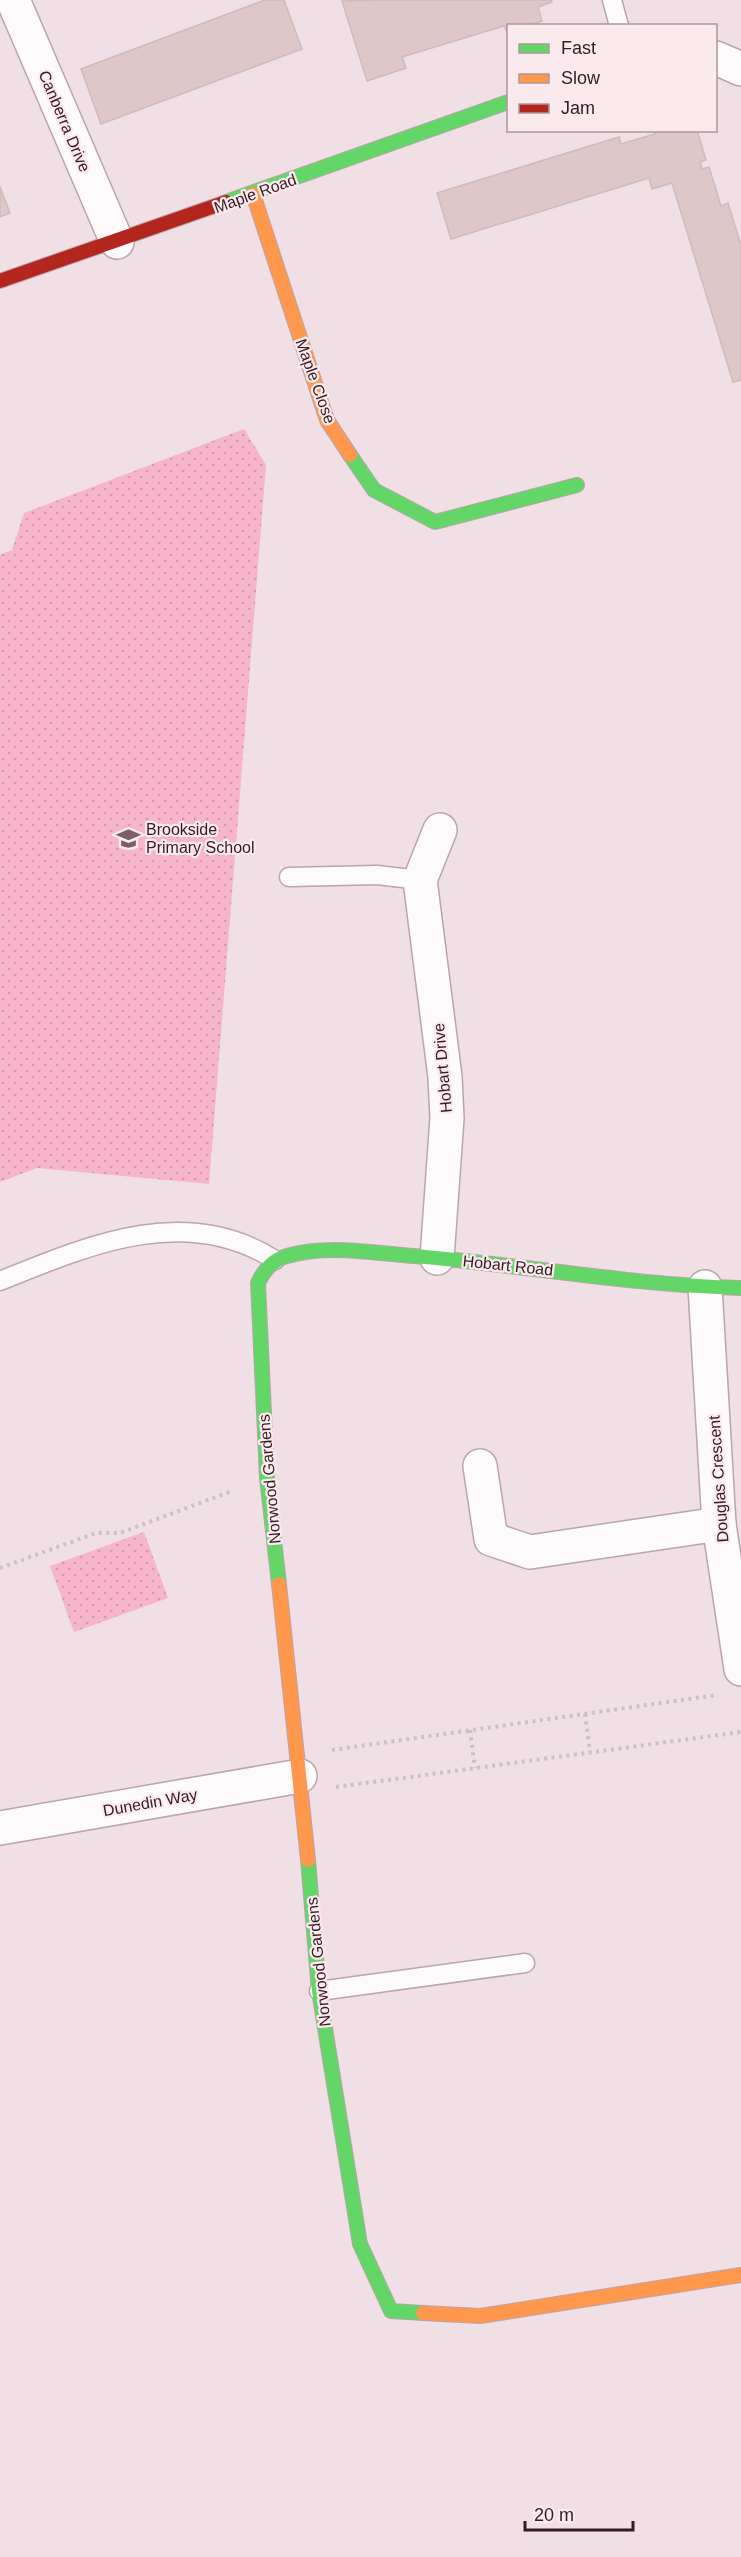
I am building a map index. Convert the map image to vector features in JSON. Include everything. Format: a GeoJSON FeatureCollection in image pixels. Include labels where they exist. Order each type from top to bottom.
{"type":"FeatureCollection","features":[{"type":"Feature","properties":{"kind":"street","name":"Canberra Drive"},"geometry":{"type":"LineString","coordinates":[[13,0],[117,242]]}},
{"type":"Feature","properties":{"kind":"street"},"geometry":{"type":"LineString","coordinates":[[717,58],[741,69]]}},
{"type":"Feature","properties":{"kind":"street","name":"Maple Road"},"geometry":{"type":"LineString","coordinates":[[0,281],[117,242],[253,194],[386,143],[507,102]]}},
{"type":"Feature","properties":{"kind":"street","name":"Maple Close"},"geometry":{"type":"LineString","coordinates":[[253,194],[327,420],[374,490],[435,522],[578,485]]}},
{"type":"Feature","properties":{"kind":"street","name":"Hobart Drive"},"geometry":{"type":"LineString","coordinates":[[437,1258],[447,1118],[445,1077],[420,880],[440,830]]}},
{"type":"Feature","properties":{"kind":"street","name":"Hobart Road"},"geometry":{"type":"LineString","coordinates":[[275,1260],[290,1255],[330,1250],[437,1258],[705,1287],[741,1288]]}},
{"type":"Feature","properties":{"kind":"street","name":"Norwood Gardens"},"geometry":{"type":"LineString","coordinates":[[275,1260],[262,1272],[258,1283],[267,1478],[300,1774],[319,1990],[360,2244],[392,2310],[480,2316],[741,2275]]}},
{"type":"Feature","properties":{"kind":"street","name":"Douglas Crescent"},"geometry":{"type":"LineString","coordinates":[[705,1287],[719,1524],[732,1682]]}},
{"type":"Feature","properties":{"kind":"street"},"geometry":{"type":"LineString","coordinates":[[480,1466],[491,1539],[531,1552],[719,1524]]}},
{"type":"Feature","properties":{"kind":"street","name":"Dunedin Way"},"geometry":{"type":"LineString","coordinates":[[0,1828],[300,1774]]}},
{"type":"Feature","properties":{"kind":"lane"},"geometry":{"type":"LineString","coordinates":[[612,0],[618,24]]}},
{"type":"Feature","properties":{"kind":"lane"},"geometry":{"type":"LineString","coordinates":[[289,877],[377,875],[420,880]]}},
{"type":"Feature","properties":{"kind":"lane"},"geometry":{"type":"LineString","coordinates":[[0,1281],[110,1240],[154,1233],[215,1234],[253,1245],[275,1260]]}},
{"type":"Feature","properties":{"kind":"lane"},"geometry":{"type":"LineString","coordinates":[[319,1990],[525,1963]]}},
{"type":"Feature","properties":{"kind":"path"},"geometry":{"type":"LineString","coordinates":[[0,1568],[96,1533],[120,1533],[267,1478]]}},
{"type":"Feature","properties":{"kind":"path"},"geometry":{"type":"LineString","coordinates":[[300,1774],[470,1730],[585,1714],[732,1682]]}},
{"type":"Feature","properties":{"kind":"path"},"geometry":{"type":"LineString","coordinates":[[585,1714],[590,1752]]}},
{"type":"Feature","properties":{"kind":"path"},"geometry":{"type":"LineString","coordinates":[[470,1730],[475,1768]]}},
{"type":"Feature","properties":{"kind":"path"},"geometry":{"type":"LineString","coordinates":[[300,1774],[475,1768],[741,1732]]}},
{"type":"Feature","properties":{"kind":"shaded area","name":"Brookside Primary School"},"geometry":{"type":"Polygon","coordinates":[[[244,429],[266,465],[209,1184],[37,1168],[0,1182],[0,555],[12,550],[24,513],[244,429]]]}},
{"type":"Feature","properties":{"kind":"shaded area"},"geometry":{"type":"Polygon","coordinates":[[[144,1532],[168,1598],[74,1632],[50,1566],[144,1532]]]}},
{"type":"Feature","properties":{"kind":"building"},"geometry":{"type":"Polygon","coordinates":[[[265,0],[284,0],[302,49],[101,124],[81,69],[265,0]]]}},
{"type":"Feature","properties":{"kind":"building"},"geometry":{"type":"Polygon","coordinates":[[[551,0],[552,2],[538,7],[542,21],[534,24],[507,24],[507,32],[504,26],[402,57],[406,68],[367,81],[342,1],[551,0]]]}},
{"type":"Feature","properties":{"kind":"building"},"geometry":{"type":"Polygon","coordinates":[[[654,132],[698,132],[706,160],[700,162],[702,169],[709,167],[721,206],[728,203],[741,245],[741,380],[733,382],[672,183],[652,189],[649,178],[451,239],[437,193],[619,137],[621,144],[655,134],[654,132]]]}},
{"type":"Feature","properties":{"kind":"building"},"geometry":{"type":"Polygon","coordinates":[[[0,187],[10,213],[0,217],[0,187]]]}},
{"type":"Feature","properties":{"kind":"traffic: fast"},"geometry":{"type":"LineString","coordinates":[[226,202],[507,102]]}},
{"type":"Feature","properties":{"kind":"traffic: fast"},"geometry":{"type":"LineString","coordinates":[[350,455],[374,490],[435,522],[577,485]]}},
{"type":"Feature","properties":{"kind":"traffic: fast"},"geometry":{"type":"LineString","coordinates":[[279,1584],[267,1478],[258,1283],[266,1270],[277,1260],[303,1252],[350,1250],[659,1283],[741,1288]]}},
{"type":"Feature","properties":{"kind":"traffic: fast"},"geometry":{"type":"LineString","coordinates":[[308,1860],[319,1991],[360,2244],[391,2311],[423,2313]]}},
{"type":"Feature","properties":{"kind":"traffic: slow"},"geometry":{"type":"LineString","coordinates":[[253,194],[327,420],[350,455]]}},
{"type":"Feature","properties":{"kind":"traffic: slow"},"geometry":{"type":"LineString","coordinates":[[279,1584],[308,1860]]}},
{"type":"Feature","properties":{"kind":"traffic: slow"},"geometry":{"type":"LineString","coordinates":[[423,2313],[480,2316],[741,2275]]}},
{"type":"Feature","properties":{"kind":"traffic: jam"},"geometry":{"type":"LineString","coordinates":[[0,281],[226,202]]}},
{"type":"Feature","properties":{"kind":"place","name":"Brookside Primary School"},"geometry":{"type":"Point","coordinates":[128,838]}}]}
